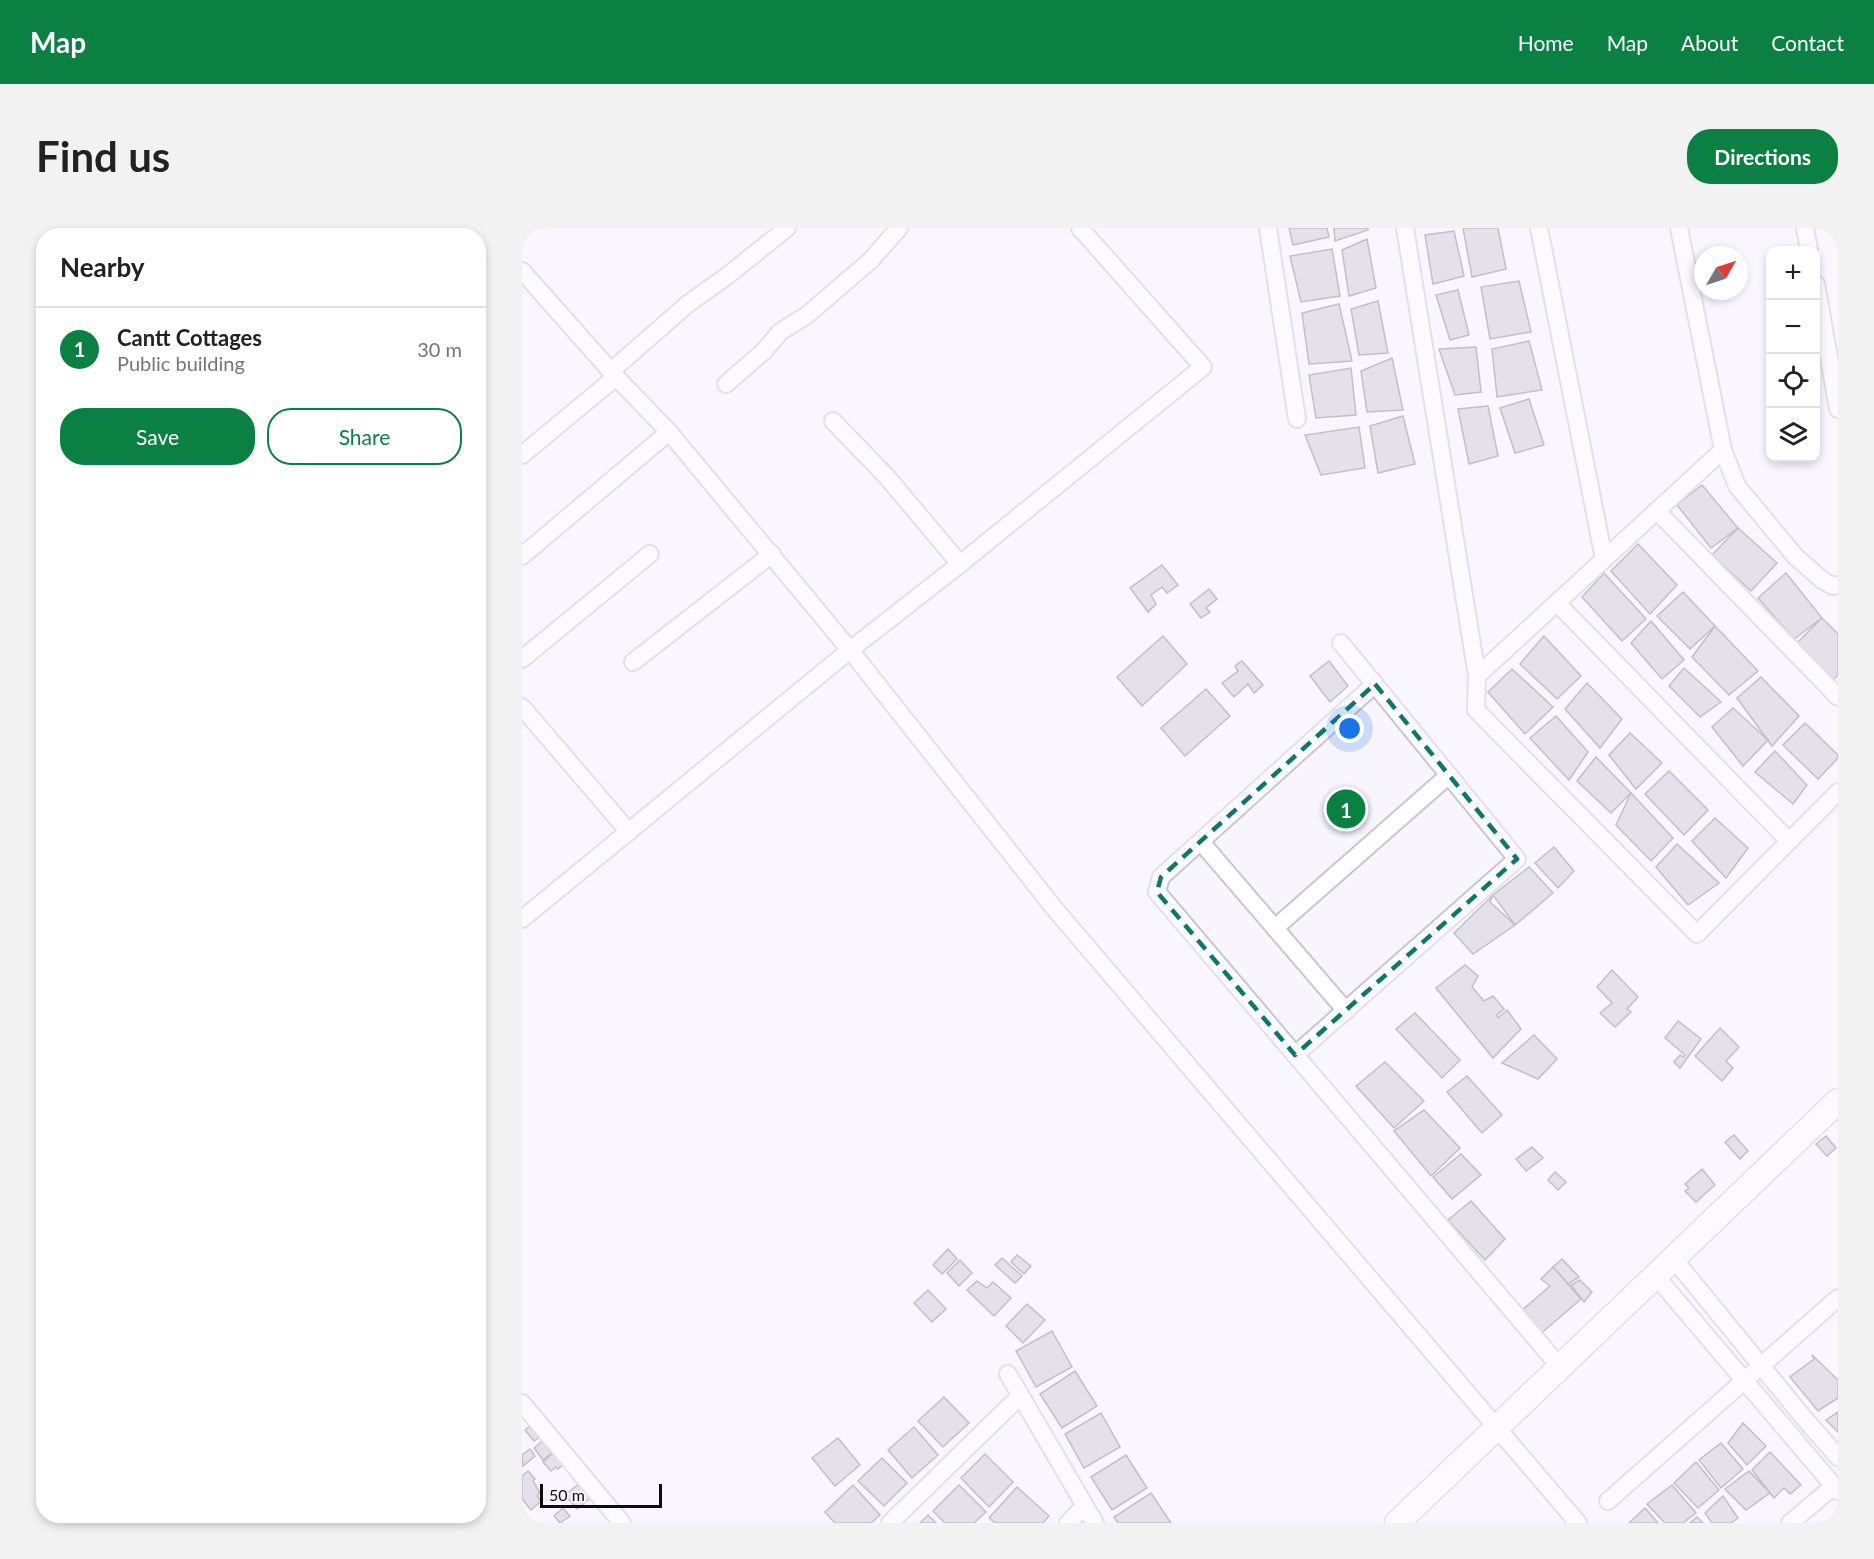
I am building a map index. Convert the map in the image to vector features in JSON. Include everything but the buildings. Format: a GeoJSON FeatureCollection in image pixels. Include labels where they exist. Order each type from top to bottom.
{"type":"FeatureCollection","features":[{"type":"Feature","properties":{"kind":"main road"},"geometry":{"type":"LineString","coordinates":[[1397,1523],[1838,1101]]}},
{"type":"Feature","properties":{"kind":"street"},"geometry":{"type":"LineString","coordinates":[[522,454],[689,303],[787,228]]}},
{"type":"Feature","properties":{"kind":"street"},"geometry":{"type":"LineString","coordinates":[[876,228],[888,241]]}},
{"type":"Feature","properties":{"kind":"street"},"geometry":{"type":"LineString","coordinates":[[726,384],[764,351],[780,332],[807,315],[870,261],[900,228]]}},
{"type":"Feature","properties":{"kind":"street"},"geometry":{"type":"LineString","coordinates":[[522,919],[850,650],[1203,367],[1080,228]]}},
{"type":"Feature","properties":{"kind":"street"},"geometry":{"type":"LineString","coordinates":[[1268,228],[1297,419]]}},
{"type":"Feature","properties":{"kind":"street"},"geometry":{"type":"LineString","coordinates":[[1405,228],[1477,676],[1476,710],[1697,934],[1838,792]]}},
{"type":"Feature","properties":{"kind":"street"},"geometry":{"type":"LineString","coordinates":[[1539,228],[1605,559]]}},
{"type":"Feature","properties":{"kind":"street"},"geometry":{"type":"LineString","coordinates":[[1680,228],[1723,450],[1737,486],[1795,556],[1822,580],[1836,588]]}},
{"type":"Feature","properties":{"kind":"street"},"geometry":{"type":"LineString","coordinates":[[1805,228],[1808,246]]}},
{"type":"Feature","properties":{"kind":"street"},"geometry":{"type":"LineString","coordinates":[[522,271],[613,374],[669,432],[772,554],[1054,908],[1578,1523]]}},
{"type":"Feature","properties":{"kind":"street"},"geometry":{"type":"LineString","coordinates":[[1818,300],[1838,409]]}},
{"type":"Feature","properties":{"kind":"street"},"geometry":{"type":"LineString","coordinates":[[833,421],[887,477],[960,564]]}},
{"type":"Feature","properties":{"kind":"street"},"geometry":{"type":"LineString","coordinates":[[522,556],[669,432]]}},
{"type":"Feature","properties":{"kind":"street"},"geometry":{"type":"LineString","coordinates":[[1477,676],[1723,450]]}},
{"type":"Feature","properties":{"kind":"street"},"geometry":{"type":"LineString","coordinates":[[1656,511],[1838,698]]}},
{"type":"Feature","properties":{"kind":"street"},"geometry":{"type":"LineString","coordinates":[[522,659],[650,554]]}},
{"type":"Feature","properties":{"kind":"street"},"geometry":{"type":"LineString","coordinates":[[633,662],[772,554]]}},
{"type":"Feature","properties":{"kind":"street"},"geometry":{"type":"LineString","coordinates":[[1557,603],[1789,841]]}},
{"type":"Feature","properties":{"kind":"street"},"geometry":{"type":"LineString","coordinates":[[1295,1055],[1517,859],[1341,643]]}},
{"type":"Feature","properties":{"kind":"street"},"geometry":{"type":"LineString","coordinates":[[1375,684],[1161,878],[1157,892],[1560,1367]]}},
{"type":"Feature","properties":{"kind":"street"},"geometry":{"type":"LineString","coordinates":[[522,707],[629,832]]}},
{"type":"Feature","properties":{"kind":"street"},"geometry":{"type":"LineString","coordinates":[[1275,928],[1449,775]]}},
{"type":"Feature","properties":{"kind":"street"},"geometry":{"type":"LineString","coordinates":[[1201,842],[1346,1011]]}},
{"type":"Feature","properties":{"kind":"street"},"geometry":{"type":"LineString","coordinates":[[1673,1258],[1838,1457]]}},
{"type":"Feature","properties":{"kind":"street"},"geometry":{"type":"LineString","coordinates":[[1655,1275],[1836,1488],[1790,1523]]}},
{"type":"Feature","properties":{"kind":"street"},"geometry":{"type":"LineString","coordinates":[[1608,1501],[1838,1298]]}},
{"type":"Feature","properties":{"kind":"street"},"geometry":{"type":"LineString","coordinates":[[1008,1374],[1095,1523]]}},
{"type":"Feature","properties":{"kind":"street"},"geometry":{"type":"LineString","coordinates":[[890,1523],[1020,1396]]}},
{"type":"Feature","properties":{"kind":"street"},"geometry":{"type":"LineString","coordinates":[[522,1403],[621,1523]]}},
{"type":"Feature","properties":{"kind":"street"},"geometry":{"type":"LineString","coordinates":[[1068,1523],[1085,1506]]}},
{"type":"Feature","properties":{"kind":"highlighted area"},"geometry":{"type":"Polygon","coordinates":[[[1375,684],[1517,859],[1295,1055],[1157,892],[1161,877],[1375,684]]]}},
{"type":"Feature","properties":{"kind":"place","name":"Cantt Cottages"},"geometry":{"type":"Point","coordinates":[1346,809]}}]}
